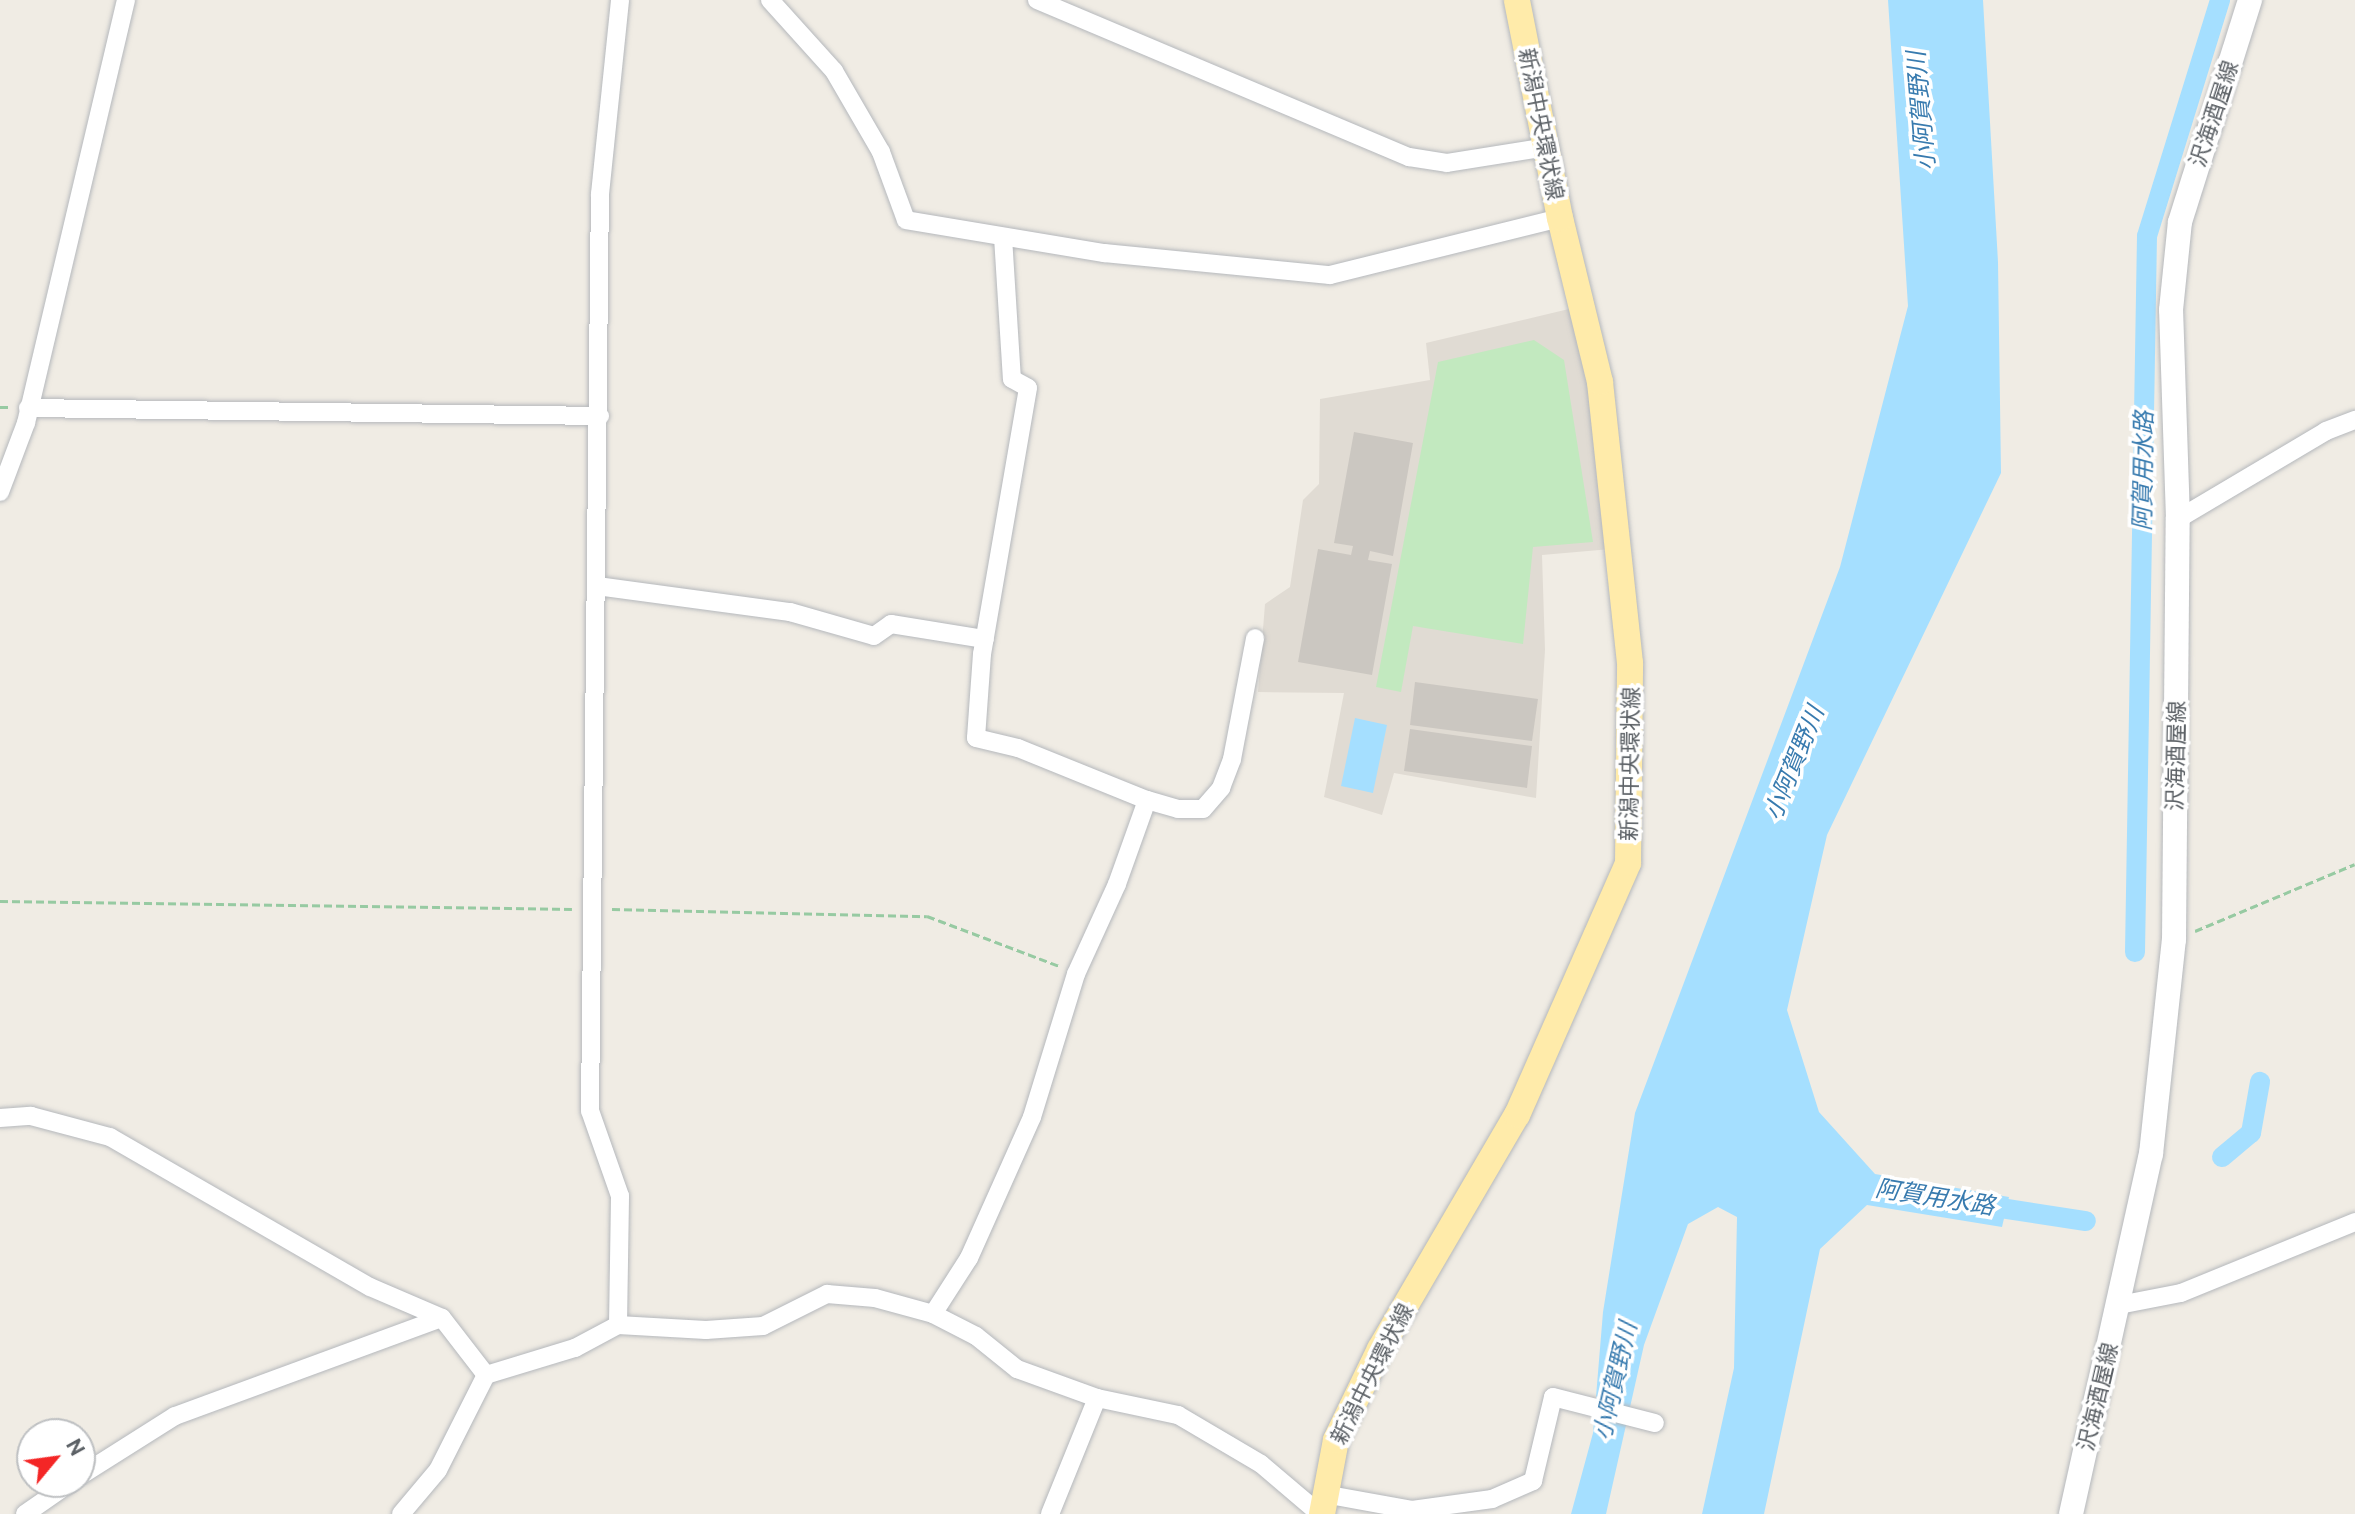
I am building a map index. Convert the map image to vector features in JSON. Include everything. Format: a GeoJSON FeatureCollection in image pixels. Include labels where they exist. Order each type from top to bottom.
{"type":"FeatureCollection","features":[{"type":"Feature","properties":{"kind":"main road","name":"新潟中央環状線"},"geometry":{"type":"LineString","coordinates":[[1322,1507],[1342,1427],[1380,1349],[1517,1115],[1628,863],[1630,663],[1600,382],[1560,218],[1517,0]]}},
{"type":"Feature","properties":{"kind":"main road","name":"沢海酒屋線"},"geometry":{"type":"LineString","coordinates":[[2071,1514],[2151,1154],[2174,940],[2178,519],[2171,310],[2180,222],[2250,0]]}},
{"type":"Feature","properties":{"kind":"street"},"geometry":{"type":"LineString","coordinates":[[0,492],[28,408],[126,0]]}},
{"type":"Feature","properties":{"kind":"street"},"geometry":{"type":"LineString","coordinates":[[618,1325],[620,1196],[590,1111],[600,416],[600,194],[620,0]]}},
{"type":"Feature","properties":{"kind":"street"},"geometry":{"type":"LineString","coordinates":[[770,0],[834,71],[881,152],[906,220],[1003,237],[1330,275],[1560,218]]}},
{"type":"Feature","properties":{"kind":"street"},"geometry":{"type":"LineString","coordinates":[[1037,0],[1066,5],[1409,157],[1447,163],[1547,147]]}},
{"type":"Feature","properties":{"kind":"street"},"geometry":{"type":"LineString","coordinates":[[1003,237],[1012,379],[1028,388],[985,639],[976,738],[1018,748],[1147,800],[1178,809],[1203,809],[1221,788],[1245,709],[1255,638]]}},
{"type":"Feature","properties":{"kind":"street"},"geometry":{"type":"LineString","coordinates":[[28,408],[600,416]]}},
{"type":"Feature","properties":{"kind":"street"},"geometry":{"type":"LineString","coordinates":[[2178,519],[2326,431],[2355,420]]}},
{"type":"Feature","properties":{"kind":"street"},"geometry":{"type":"LineString","coordinates":[[597,586],[790,612],[874,636],[891,624],[985,639]]}},
{"type":"Feature","properties":{"kind":"street"},"geometry":{"type":"LineString","coordinates":[[933,1314],[969,1258],[1032,1117],[1076,974],[1117,884],[1147,800]]}},
{"type":"Feature","properties":{"kind":"street"},"geometry":{"type":"LineString","coordinates":[[0,1118],[31,1116],[110,1137],[370,1287],[442,1318],[486,1375]]}},
{"type":"Feature","properties":{"kind":"street"},"geometry":{"type":"LineString","coordinates":[[2119,1305],[2181,1293],[2355,1222]]}},
{"type":"Feature","properties":{"kind":"street"},"geometry":{"type":"LineString","coordinates":[[401,1514],[438,1470],[486,1375],[575,1348],[618,1325],[706,1330],[763,1326],[827,1294],[875,1298],[933,1314],[976,1336],[1017,1369],[1097,1398],[1178,1415],[1261,1464],[1322,1507],[1412,1510],[1492,1499],[1533,1481],[1553,1397],[1655,1423]]}},
{"type":"Feature","properties":{"kind":"street"},"geometry":{"type":"LineString","coordinates":[[96,1466],[175,1416],[442,1318]]}},
{"type":"Feature","properties":{"kind":"street"},"geometry":{"type":"LineString","coordinates":[[1050,1514],[1097,1398]]}},
{"type":"Feature","properties":{"kind":"street"},"geometry":{"type":"LineString","coordinates":[[25,1514],[48,1498]]}},
{"type":"Feature","properties":{"kind":"path"},"geometry":{"type":"LineString","coordinates":[[2174,940],[2355,864]]}},
{"type":"Feature","properties":{"kind":"path"},"geometry":{"type":"LineString","coordinates":[[0,901],[927,916],[1076,974]]}},
{"type":"Feature","properties":{"kind":"shaded area"},"geometry":{"type":"Polygon","coordinates":[[[1573,308],[1600,431],[1611,549],[1542,555],[1545,650],[1536,798],[1394,773],[1382,815],[1324,797],[1344,693],[1258,692],[1265,604],[1290,587],[1303,500],[1319,484],[1320,399],[1430,380],[1426,343],[1573,308]]]}},
{"type":"Feature","properties":{"kind":"green space"},"geometry":{"type":"Polygon","coordinates":[[[1534,340],[1564,360],[1593,542],[1533,547],[1523,644],[1413,626],[1401,692],[1376,687],[1438,362],[1534,340]]]}},
{"type":"Feature","properties":{"kind":"water","name":"小阿賀野川"},"geometry":{"type":"Polygon","coordinates":[[[1888,0],[1983,0],[1998,262],[2001,473],[1827,835],[1787,1010],[1819,1112],[1875,1174],[2009,1197],[2002,1227],[1867,1205],[1820,1249],[1764,1514],[1702,1514],[1734,1368],[1737,1217],[1718,1207],[1688,1224],[1644,1345],[1606,1514],[1571,1514],[1593,1433],[1603,1312],[1635,1113],[1840,567],[1908,306],[1888,0]]]}},
{"type":"Feature","properties":{"kind":"water"},"geometry":{"type":"Polygon","coordinates":[[[1355,718],[1387,725],[1373,793],[1341,786],[1355,718]]]}},
{"type":"Feature","properties":{"kind":"building"},"geometry":{"type":"Polygon","coordinates":[[[1354,432],[1413,443],[1393,556],[1370,551],[1368,560],[1392,564],[1372,675],[1298,662],[1318,549],[1351,555],[1353,546],[1334,543],[1354,432]]]}},
{"type":"Feature","properties":{"kind":"building"},"geometry":{"type":"Polygon","coordinates":[[[1415,682],[1538,699],[1532,741],[1410,725],[1415,682]]]}},
{"type":"Feature","properties":{"kind":"building"},"geometry":{"type":"Polygon","coordinates":[[[1410,729],[1532,746],[1527,788],[1404,771],[1410,729]]]}},
{"type":"Feature","properties":{"kind":"waterway","name":"阿賀用水路"},"geometry":{"type":"LineString","coordinates":[[2135,952],[2147,236],[2220,0]]}},
{"type":"Feature","properties":{"kind":"waterway","name":"阿賀用水路"},"geometry":{"type":"LineString","coordinates":[[2222,1157],[2251,1133],[2260,1082]]}},
{"type":"Feature","properties":{"kind":"waterway","name":"阿賀用水路"},"geometry":{"type":"LineString","coordinates":[[1981,1205],[2086,1221]]}}]}
